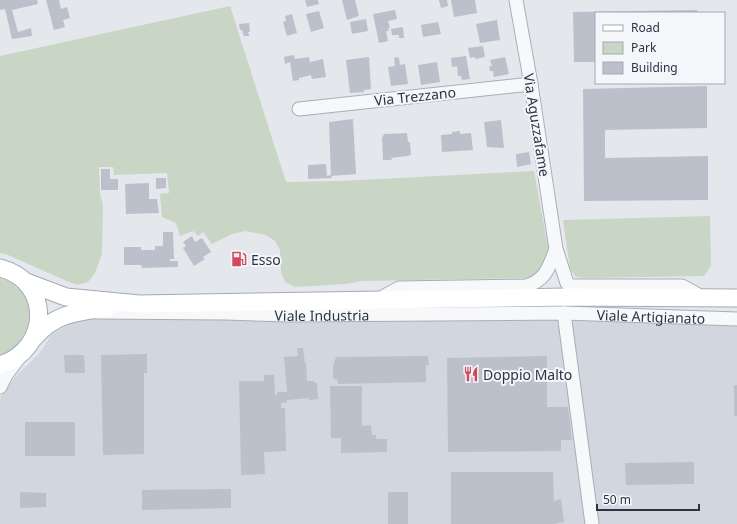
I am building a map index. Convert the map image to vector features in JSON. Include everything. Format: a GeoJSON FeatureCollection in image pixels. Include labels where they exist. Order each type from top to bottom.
{"type":"FeatureCollection","features":[{"type":"Feature","properties":{"kind":"main road","name":"Viale Industria"},"geometry":{"type":"LineString","coordinates":[[0,268],[10,271],[26,282],[66,297],[139,304]]}},
{"type":"Feature","properties":{"kind":"main road","name":"Viale Industria"},"geometry":{"type":"LineString","coordinates":[[26,282],[32,290],[38,309],[38,328],[34,338]]}},
{"type":"Feature","properties":{"kind":"main road","name":"Viale Artigianato"},"geometry":{"type":"LineString","coordinates":[[565,305],[704,298],[737,298]]}},
{"type":"Feature","properties":{"kind":"main road","name":"Viale Industria"},"geometry":{"type":"LineString","coordinates":[[0,365],[9,362],[24,352],[43,327],[61,317],[80,312],[139,304],[379,299],[565,305]]}},
{"type":"Feature","properties":{"kind":"street","name":"Via Aguzzafame"},"geometry":{"type":"LineString","coordinates":[[516,0],[531,84],[556,249],[564,278],[567,283],[571,286],[682,286],[704,298]]}},
{"type":"Feature","properties":{"kind":"street","name":"Via Trezzano"},"geometry":{"type":"LineString","coordinates":[[299,109],[531,84]]}},
{"type":"Feature","properties":{"kind":"street"},"geometry":{"type":"LineString","coordinates":[[379,299],[399,288],[526,286],[534,284],[546,274],[556,249]]}},
{"type":"Feature","properties":{"kind":"street"},"geometry":{"type":"LineString","coordinates":[[565,305],[592,524]]}},
{"type":"Feature","properties":{"kind":"street","name":"Viale Industria"},"geometry":{"type":"LineString","coordinates":[[80,312],[289,315],[565,305]]}},
{"type":"Feature","properties":{"kind":"street","name":"Viale Artigianato"},"geometry":{"type":"LineString","coordinates":[[565,305],[737,319]]}},
{"type":"Feature","properties":{"kind":"street"},"geometry":{"type":"LineString","coordinates":[[0,387],[6,375],[24,352]]}},
{"type":"Feature","properties":{"kind":"shaded area"},"geometry":{"type":"Polygon","coordinates":[[[82,317],[555,317],[737,323],[737,524],[0,524],[0,398],[4,390],[16,376],[39,354],[52,334],[82,317]]]}},
{"type":"Feature","properties":{"kind":"green space"},"geometry":{"type":"Polygon","coordinates":[[[230,6],[286,182],[340,181],[534,171],[548,247],[543,267],[527,278],[362,281],[345,284],[295,287],[285,282],[281,272],[280,250],[275,241],[266,235],[245,231],[232,234],[212,244],[203,232],[198,236],[193,231],[180,236],[176,223],[162,217],[160,194],[169,193],[167,173],[114,175],[113,167],[99,167],[100,194],[103,205],[102,254],[95,273],[88,282],[78,285],[0,253],[0,56],[230,6]]]}},
{"type":"Feature","properties":{"kind":"green space"},"geometry":{"type":"Polygon","coordinates":[[[710,216],[711,266],[704,276],[584,278],[576,277],[570,269],[563,220],[710,216]]]}},
{"type":"Feature","properties":{"kind":"green space"},"geometry":{"type":"Polygon","coordinates":[[[0,278],[10,282],[18,288],[28,304],[30,314],[26,333],[21,342],[16,347],[0,355],[0,278]]]}},
{"type":"Feature","properties":{"kind":"building"},"geometry":{"type":"Polygon","coordinates":[[[0,0],[37,0],[38,4],[12,10],[18,32],[31,28],[32,36],[12,39],[5,9],[0,10],[0,0]]]}},
{"type":"Feature","properties":{"kind":"building"},"geometry":{"type":"Polygon","coordinates":[[[46,0],[59,0],[61,9],[67,7],[70,18],[63,20],[65,27],[54,30],[46,0]]]}},
{"type":"Feature","properties":{"kind":"building"},"geometry":{"type":"Polygon","coordinates":[[[305,0],[318,0],[319,4],[307,7],[305,0]]]}},
{"type":"Feature","properties":{"kind":"building"},"geometry":{"type":"Polygon","coordinates":[[[342,0],[355,0],[359,16],[347,20],[342,0]]]}},
{"type":"Feature","properties":{"kind":"building"},"geometry":{"type":"Polygon","coordinates":[[[439,0],[447,0],[448,6],[441,8],[439,0]]]}},
{"type":"Feature","properties":{"kind":"building"},"geometry":{"type":"Polygon","coordinates":[[[451,0],[475,0],[477,13],[454,17],[451,0]]]}},
{"type":"Feature","properties":{"kind":"building"},"geometry":{"type":"Polygon","coordinates":[[[395,10],[397,19],[388,21],[390,28],[388,28],[389,31],[386,31],[388,41],[379,43],[373,14],[395,10]]]}},
{"type":"Feature","properties":{"kind":"building"},"geometry":{"type":"Polygon","coordinates":[[[697,10],[697,12],[595,12],[595,62],[574,62],[573,12],[697,10]]]}},
{"type":"Feature","properties":{"kind":"building"},"geometry":{"type":"Polygon","coordinates":[[[319,11],[324,28],[311,32],[306,14],[319,11]]]}},
{"type":"Feature","properties":{"kind":"building"},"geometry":{"type":"Polygon","coordinates":[[[292,14],[297,33],[287,36],[283,22],[286,21],[285,16],[292,14]]]}},
{"type":"Feature","properties":{"kind":"building"},"geometry":{"type":"Polygon","coordinates":[[[366,19],[368,31],[352,34],[350,22],[366,19]]]}},
{"type":"Feature","properties":{"kind":"building"},"geometry":{"type":"Polygon","coordinates":[[[497,20],[500,40],[480,43],[476,24],[497,20]]]}},
{"type":"Feature","properties":{"kind":"building"},"geometry":{"type":"Polygon","coordinates":[[[438,22],[441,34],[423,37],[421,25],[438,22]]]}},
{"type":"Feature","properties":{"kind":"building"},"geometry":{"type":"Polygon","coordinates":[[[249,23],[249,36],[244,36],[242,30],[240,30],[239,24],[249,23]]]}},
{"type":"Feature","properties":{"kind":"building"},"geometry":{"type":"Polygon","coordinates":[[[403,27],[404,38],[399,38],[399,35],[392,35],[391,29],[403,27]]]}},
{"type":"Feature","properties":{"kind":"building"},"geometry":{"type":"Polygon","coordinates":[[[483,46],[485,57],[475,59],[475,57],[470,58],[468,48],[483,46]]]}},
{"type":"Feature","properties":{"kind":"building"},"geometry":{"type":"Polygon","coordinates":[[[294,55],[295,59],[309,57],[310,62],[323,59],[326,77],[312,79],[311,75],[293,81],[290,62],[285,64],[284,57],[294,55]]]}},
{"type":"Feature","properties":{"kind":"building"},"geometry":{"type":"Polygon","coordinates":[[[466,56],[470,79],[462,80],[461,76],[458,76],[457,66],[452,67],[451,58],[466,56]]]}},
{"type":"Feature","properties":{"kind":"building"},"geometry":{"type":"Polygon","coordinates":[[[369,57],[371,89],[364,90],[364,92],[350,93],[346,60],[369,57]]]}},
{"type":"Feature","properties":{"kind":"building"},"geometry":{"type":"Polygon","coordinates":[[[505,57],[509,74],[494,77],[493,71],[490,71],[489,66],[492,66],[490,60],[505,57]]]}},
{"type":"Feature","properties":{"kind":"building"},"geometry":{"type":"Polygon","coordinates":[[[394,58],[399,58],[400,65],[405,64],[408,84],[391,86],[388,67],[395,66],[394,58]]]}},
{"type":"Feature","properties":{"kind":"building"},"geometry":{"type":"Polygon","coordinates":[[[437,62],[440,82],[421,85],[418,65],[437,62]]]}},
{"type":"Feature","properties":{"kind":"building"},"geometry":{"type":"Polygon","coordinates":[[[707,86],[707,128],[605,130],[605,158],[708,156],[708,200],[584,201],[583,89],[707,86]]]}},
{"type":"Feature","properties":{"kind":"building"},"geometry":{"type":"Polygon","coordinates":[[[353,119],[356,174],[331,176],[329,122],[353,119]]]}},
{"type":"Feature","properties":{"kind":"building"},"geometry":{"type":"Polygon","coordinates":[[[501,120],[504,148],[487,147],[484,122],[501,120]]]}},
{"type":"Feature","properties":{"kind":"building"},"geometry":{"type":"Polygon","coordinates":[[[460,131],[460,134],[471,133],[473,150],[442,152],[441,135],[452,134],[452,132],[460,131]]]}},
{"type":"Feature","properties":{"kind":"building"},"geometry":{"type":"Polygon","coordinates":[[[407,133],[408,142],[410,142],[411,154],[408,156],[391,158],[392,160],[383,160],[382,138],[384,134],[407,133]]]}},
{"type":"Feature","properties":{"kind":"building"},"geometry":{"type":"Polygon","coordinates":[[[529,152],[531,164],[517,167],[516,154],[529,152]]]}},
{"type":"Feature","properties":{"kind":"building"},"geometry":{"type":"Polygon","coordinates":[[[326,164],[327,176],[331,175],[332,178],[308,179],[308,165],[326,164]]]}},
{"type":"Feature","properties":{"kind":"building"},"geometry":{"type":"Polygon","coordinates":[[[101,169],[110,169],[110,179],[118,179],[118,190],[101,190],[101,169]]]}},
{"type":"Feature","properties":{"kind":"building"},"geometry":{"type":"Polygon","coordinates":[[[156,178],[166,178],[166,188],[156,189],[156,178]]]}},
{"type":"Feature","properties":{"kind":"building"},"geometry":{"type":"Polygon","coordinates":[[[149,183],[149,199],[157,199],[159,213],[126,214],[125,184],[149,183]]]}},
{"type":"Feature","properties":{"kind":"building"},"geometry":{"type":"Polygon","coordinates":[[[163,232],[173,232],[174,259],[170,259],[170,261],[178,261],[178,267],[142,268],[141,265],[124,265],[124,247],[141,247],[141,250],[155,250],[155,246],[163,246],[163,232]]]}},
{"type":"Feature","properties":{"kind":"building"},"geometry":{"type":"Polygon","coordinates":[[[192,236],[195,242],[202,238],[211,252],[203,257],[205,259],[194,266],[183,248],[186,246],[183,242],[192,236]]]}},
{"type":"Feature","properties":{"kind":"building"},"geometry":{"type":"Polygon","coordinates":[[[297,348],[303,348],[307,381],[314,381],[314,383],[317,383],[318,399],[309,400],[309,398],[287,400],[287,402],[281,403],[281,408],[285,408],[286,451],[264,452],[265,474],[241,475],[239,381],[264,381],[264,375],[274,375],[275,395],[277,395],[277,392],[287,392],[284,357],[298,356],[297,348]]]}},
{"type":"Feature","properties":{"kind":"building"},"geometry":{"type":"Polygon","coordinates":[[[147,354],[147,373],[144,373],[144,454],[103,455],[101,355],[147,354]]]}},
{"type":"Feature","properties":{"kind":"building"},"geometry":{"type":"Polygon","coordinates":[[[64,355],[84,355],[85,373],[65,373],[64,355]]]}},
{"type":"Feature","properties":{"kind":"building"},"geometry":{"type":"Polygon","coordinates":[[[428,356],[429,365],[426,365],[426,382],[338,384],[337,379],[334,379],[333,377],[333,366],[336,357],[428,356]]]}},
{"type":"Feature","properties":{"kind":"building"},"geometry":{"type":"Polygon","coordinates":[[[547,356],[547,407],[568,407],[572,440],[561,440],[561,451],[448,452],[447,358],[547,356]]]}},
{"type":"Feature","properties":{"kind":"building"},"geometry":{"type":"Polygon","coordinates":[[[734,385],[737,385],[737,416],[734,416],[734,385]]]}},
{"type":"Feature","properties":{"kind":"building"},"geometry":{"type":"Polygon","coordinates":[[[330,386],[362,386],[362,426],[371,425],[372,435],[376,435],[376,439],[387,439],[387,452],[341,453],[341,438],[331,438],[330,386]]]}},
{"type":"Feature","properties":{"kind":"building"},"geometry":{"type":"Polygon","coordinates":[[[25,422],[75,422],[75,456],[25,456],[25,422]]]}},
{"type":"Feature","properties":{"kind":"building"},"geometry":{"type":"Polygon","coordinates":[[[694,462],[694,484],[626,485],[625,463],[694,462]]]}},
{"type":"Feature","properties":{"kind":"building"},"geometry":{"type":"Polygon","coordinates":[[[451,472],[553,472],[554,501],[561,499],[564,522],[554,524],[451,524],[451,472]]]}},
{"type":"Feature","properties":{"kind":"building"},"geometry":{"type":"Polygon","coordinates":[[[231,489],[231,508],[142,510],[142,490],[231,489]]]}},
{"type":"Feature","properties":{"kind":"building"},"geometry":{"type":"Polygon","coordinates":[[[20,492],[46,493],[46,507],[20,508],[20,492]]]}},
{"type":"Feature","properties":{"kind":"building"},"geometry":{"type":"Polygon","coordinates":[[[388,492],[408,492],[408,524],[388,524],[388,492]]]}},
{"type":"Feature","properties":{"kind":"place","name":"Esso"},"geometry":{"type":"Point","coordinates":[239,259]}},
{"type":"Feature","properties":{"kind":"place","name":"Doppio Malto"},"geometry":{"type":"Point","coordinates":[471,374]}}]}
